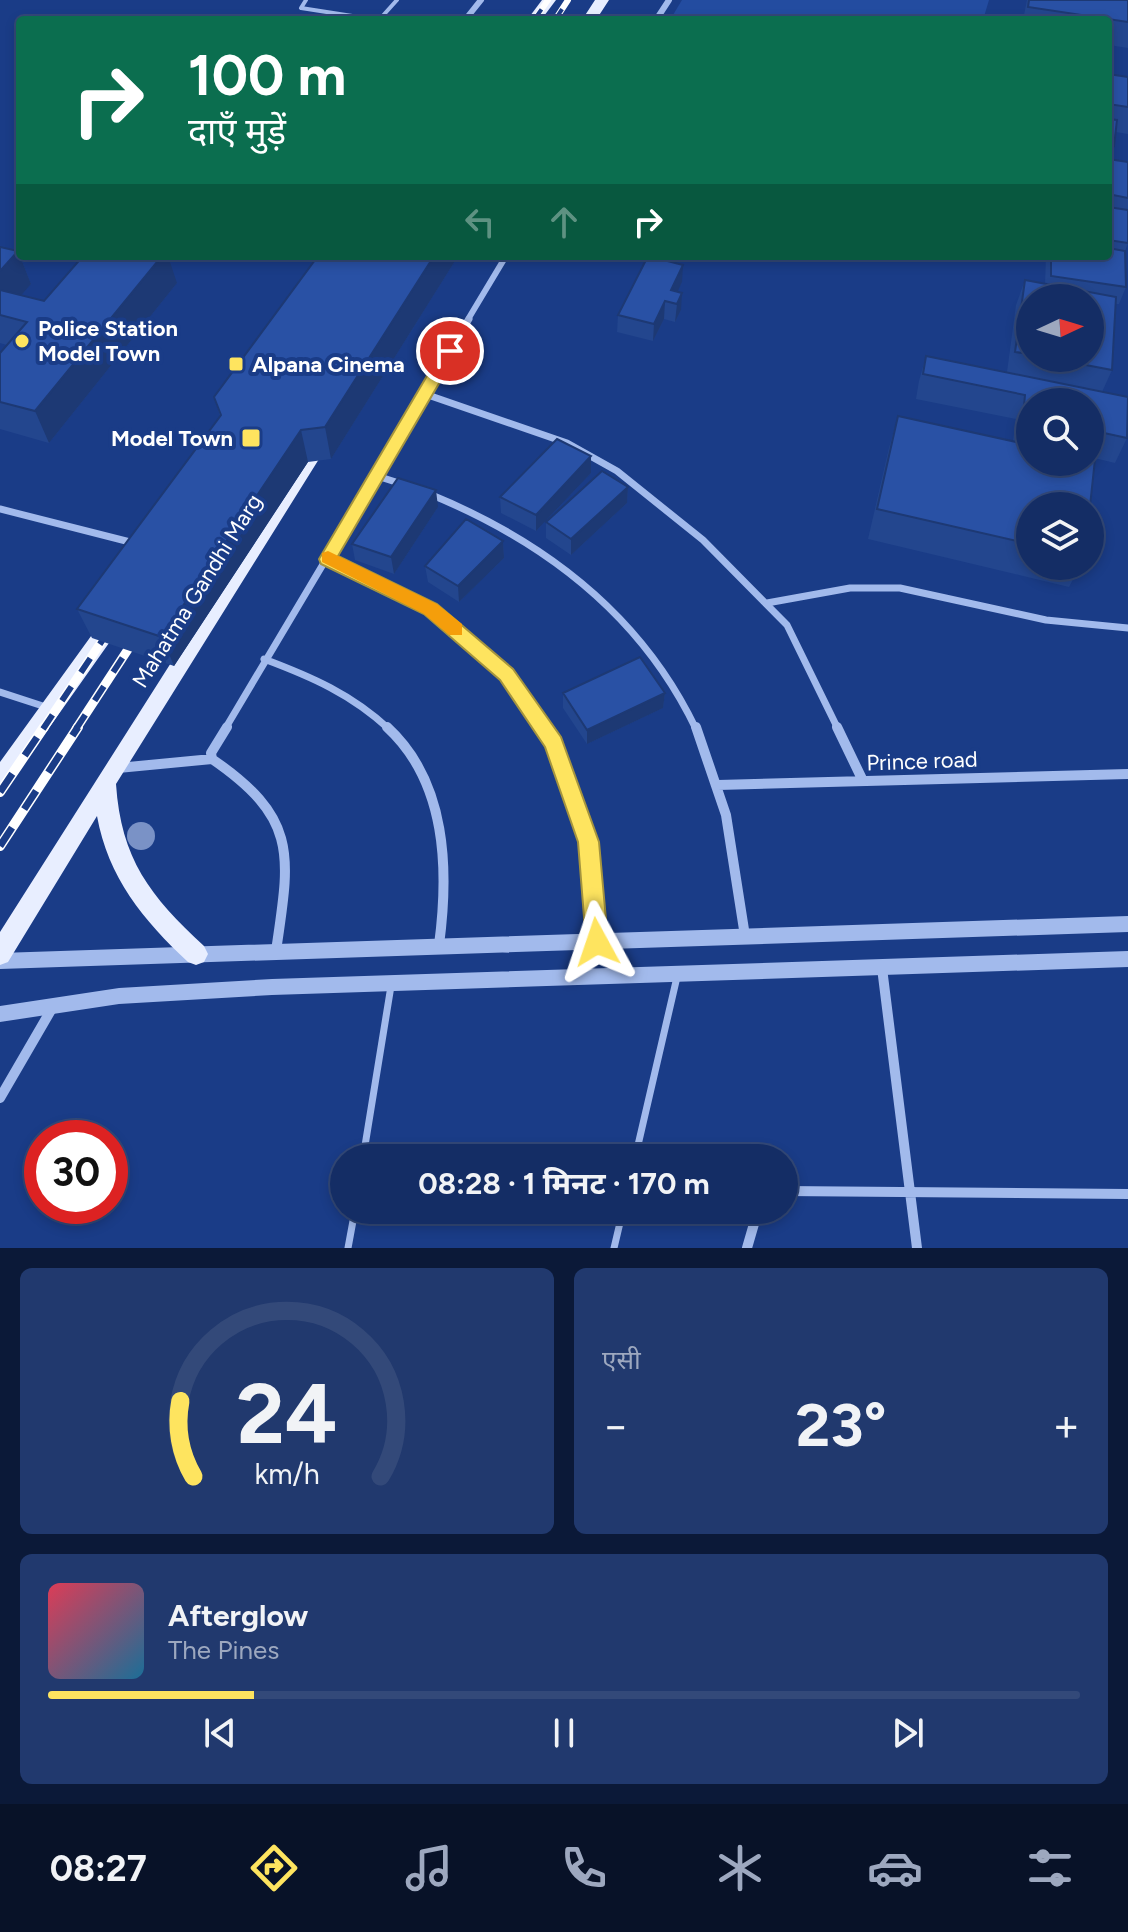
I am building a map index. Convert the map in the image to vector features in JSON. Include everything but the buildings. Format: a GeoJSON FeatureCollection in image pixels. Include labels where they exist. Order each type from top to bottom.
{"type":"FeatureCollection","features":[{"type":"Feature","properties":{"kind":"main road","name":"Mahatma Gandhi Marg"},"geometry":{"type":"LineString","coordinates":[[0,954],[109,775],[336,418]]}},
{"type":"Feature","properties":{"kind":"main road"},"geometry":{"type":"LineString","coordinates":[[0,779],[126,602]]}},
{"type":"Feature","properties":{"kind":"main road"},"geometry":{"type":"LineString","coordinates":[[109,775],[107,819],[139,898],[196,954]]}},
{"type":"Feature","properties":{"kind":"street"},"geometry":{"type":"LineString","coordinates":[[468,16],[481,0]]}},
{"type":"Feature","properties":{"kind":"street"},"geometry":{"type":"LineString","coordinates":[[212,759],[215,743],[264,659],[377,476],[504,260]]}},
{"type":"Feature","properties":{"kind":"street"},"geometry":{"type":"LineString","coordinates":[[425,394],[567,443],[617,471],[703,540],[787,625],[863,781]]}},
{"type":"Feature","properties":{"kind":"street"},"geometry":{"type":"LineString","coordinates":[[377,476],[457,503],[523,537],[584,581],[637,635],[681,699],[718,785],[736,858],[745,937]]}},
{"type":"Feature","properties":{"kind":"street"},"geometry":{"type":"LineString","coordinates":[[0,509],[148,547]]}},
{"type":"Feature","properties":{"kind":"street"},"geometry":{"type":"LineString","coordinates":[[327,559],[431,609],[507,675],[554,743],[589,842],[597,942]]}},
{"type":"Feature","properties":{"kind":"street"},"geometry":{"type":"LineString","coordinates":[[767,603],[814,592],[863,587],[903,588],[1099,628],[1128,628]]}},
{"type":"Feature","properties":{"kind":"street"},"geometry":{"type":"LineString","coordinates":[[264,659],[338,690],[370,711],[405,748],[430,793],[446,845],[447,901],[439,945]]}},
{"type":"Feature","properties":{"kind":"street"},"geometry":{"type":"LineString","coordinates":[[0,692],[50,708]]}},
{"type":"Feature","properties":{"kind":"street"},"geometry":{"type":"LineString","coordinates":[[109,775],[212,759],[255,788],[280,822],[286,881],[276,951]]}},
{"type":"Feature","properties":{"kind":"street","name":"Prince road"},"geometry":{"type":"LineString","coordinates":[[718,785],[1128,774]]}},
{"type":"Feature","properties":{"kind":"street"},"geometry":{"type":"LineString","coordinates":[[0,961],[1128,924]]}},
{"type":"Feature","properties":{"kind":"street"},"geometry":{"type":"LineString","coordinates":[[0,1014],[119,996],[392,983],[1128,959]]}},
{"type":"Feature","properties":{"kind":"street"},"geometry":{"type":"LineString","coordinates":[[882,967],[917,1248]]}},
{"type":"Feature","properties":{"kind":"street"},"geometry":{"type":"LineString","coordinates":[[0,1098],[54,1004]]}},
{"type":"Feature","properties":{"kind":"street"},"geometry":{"type":"LineString","coordinates":[[798,1191],[1128,1194]]}},
{"type":"Feature","properties":{"kind":"street"},"geometry":{"type":"LineString","coordinates":[[747,1248],[754,1224]]}},
{"type":"Feature","properties":{"kind":"lane"},"geometry":{"type":"LineString","coordinates":[[306,0],[301,8],[353,16]]}},
{"type":"Feature","properties":{"kind":"lane"},"geometry":{"type":"LineString","coordinates":[[383,16],[397,0]]}},
{"type":"Feature","properties":{"kind":"lane"},"geometry":{"type":"LineString","coordinates":[[638,1144],[678,973]]}},
{"type":"Feature","properties":{"kind":"lane"},"geometry":{"type":"LineString","coordinates":[[365,1144],[392,983]]}},
{"type":"Feature","properties":{"kind":"lane"},"geometry":{"type":"LineString","coordinates":[[348,1248],[352,1224]]}},
{"type":"Feature","properties":{"kind":"lane"},"geometry":{"type":"LineString","coordinates":[[614,1248],[620,1224]]}},
{"type":"Feature","properties":{"kind":"shaded area"},"geometry":{"type":"Polygon","coordinates":[[[682,0],[989,0],[984,16],[672,16],[682,0]]]}},
{"type":"Feature","properties":{"kind":"railway"},"geometry":{"type":"LineString","coordinates":[[537,16],[548,0]]}},
{"type":"Feature","properties":{"kind":"railway"},"geometry":{"type":"LineString","coordinates":[[558,16],[568,0]]}},
{"type":"Feature","properties":{"kind":"railway"},"geometry":{"type":"LineString","coordinates":[[43,729],[114,623]]}},
{"type":"Feature","properties":{"kind":"railway"},"geometry":{"type":"LineString","coordinates":[[76,729],[140,631]]}},
{"type":"Feature","properties":{"kind":"railway"},"geometry":{"type":"LineString","coordinates":[[0,792],[44,727]]}},
{"type":"Feature","properties":{"kind":"railway"},"geometry":{"type":"LineString","coordinates":[[0,846],[78,727]]}},
{"type":"Feature","properties":{"kind":"slow traffic"},"geometry":{"type":"LineString","coordinates":[[328,558],[431,609],[456,629]]}},
{"type":"Feature","properties":{"kind":"place","name":"Police Station Model Town"},"geometry":{"type":"Point","coordinates":[22,341]}},
{"type":"Feature","properties":{"kind":"place","name":"Alpana Cinema"},"geometry":{"type":"Point","coordinates":[236,364]}},
{"type":"Feature","properties":{"kind":"place","name":"Model Town"},"geometry":{"type":"Point","coordinates":[251,438]}},
{"type":"Feature","properties":{"kind":"route"},"geometry":{"type":"LineString","coordinates":[[450,351],[327,559],[431,609],[507,675],[554,743],[589,842],[597,942]]}}]}
